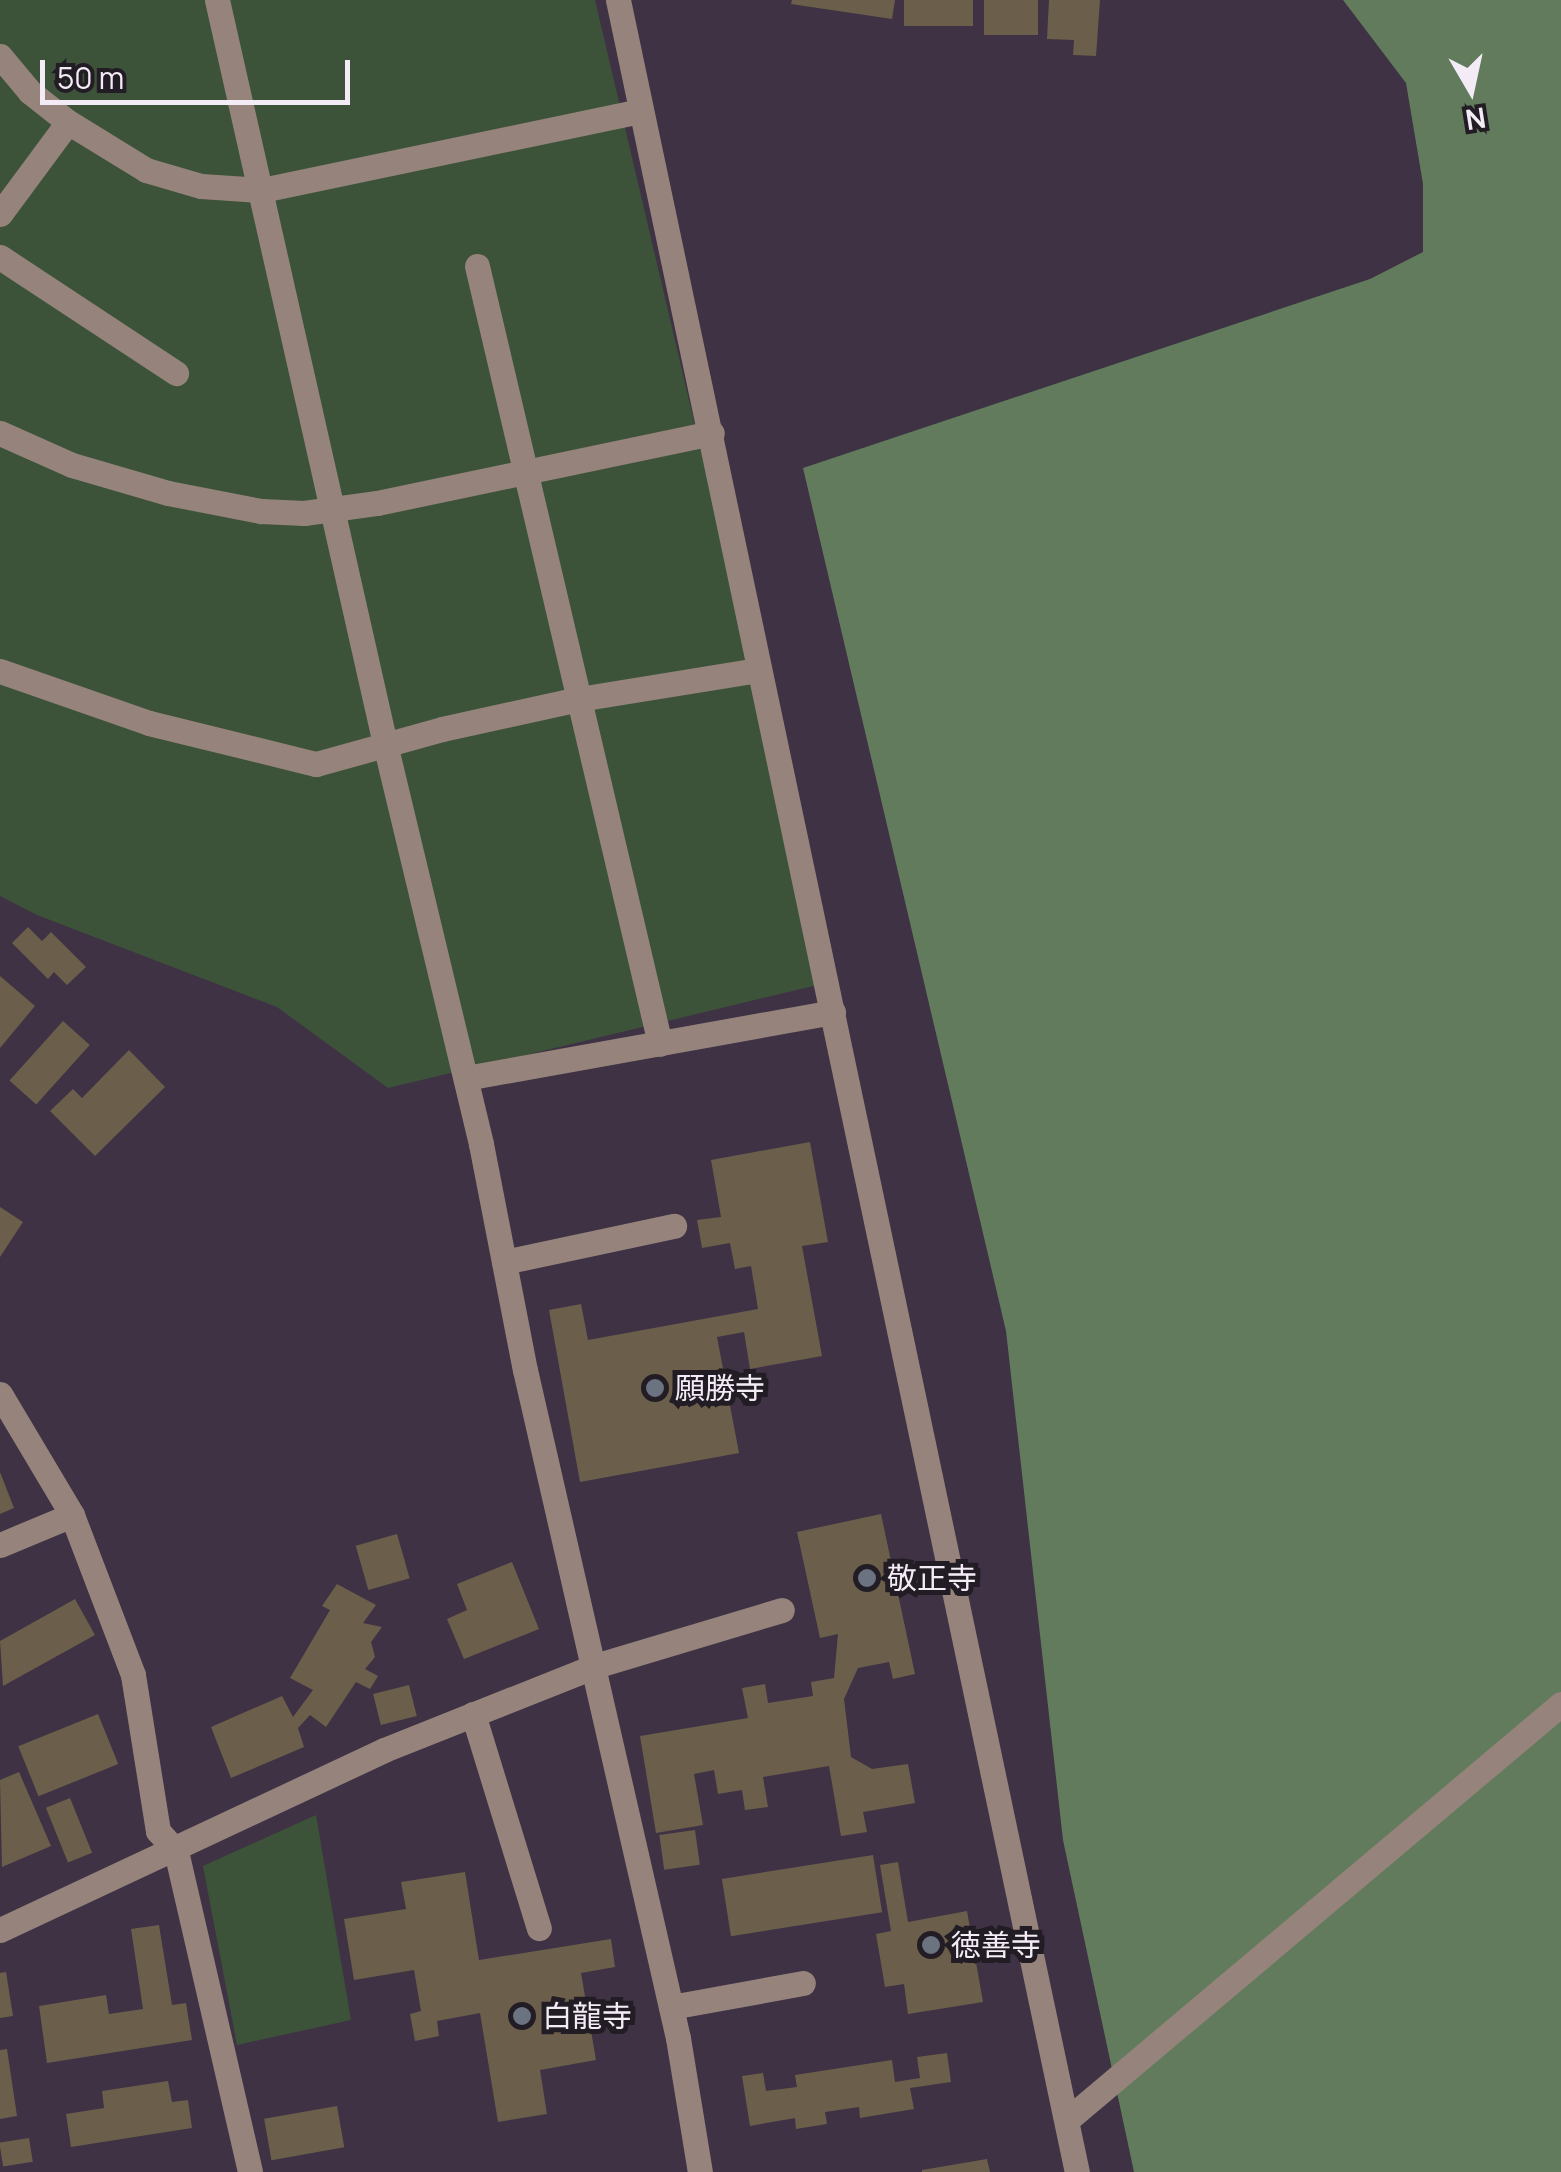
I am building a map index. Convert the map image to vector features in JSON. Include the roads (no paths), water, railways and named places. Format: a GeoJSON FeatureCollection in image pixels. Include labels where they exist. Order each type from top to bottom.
{"type":"FeatureCollection","features":[{"type":"Feature","properties":{"kind":"street"},"geometry":{"type":"LineString","coordinates":[[217,0],[386,748],[466,1078],[671,2007],[700,2172]]}},
{"type":"Feature","properties":{"kind":"street"},"geometry":{"type":"LineString","coordinates":[[618,0],[1077,2172]]}},
{"type":"Feature","properties":{"kind":"street"},"geometry":{"type":"LineString","coordinates":[[0,56],[30,92],[68,122],[146,170],[201,186],[262,190],[639,112]]}},
{"type":"Feature","properties":{"kind":"street"},"geometry":{"type":"LineString","coordinates":[[0,214],[68,122]]}},
{"type":"Feature","properties":{"kind":"street"},"geometry":{"type":"LineString","coordinates":[[0,257],[176,373]]}},
{"type":"Feature","properties":{"kind":"street"},"geometry":{"type":"LineString","coordinates":[[477,266],[660,1044]]}},
{"type":"Feature","properties":{"kind":"street"},"geometry":{"type":"LineString","coordinates":[[0,433],[72,465],[168,493],[261,511],[304,513],[377,503],[712,433]]}},
{"type":"Feature","properties":{"kind":"street"},"geometry":{"type":"LineString","coordinates":[[0,671],[149,723],[316,764],[386,748],[442,729],[580,699],[759,670]]}},
{"type":"Feature","properties":{"kind":"street"},"geometry":{"type":"LineString","coordinates":[[466,1078],[833,1012]]}},
{"type":"Feature","properties":{"kind":"street"},"geometry":{"type":"LineString","coordinates":[[504,1262],[674,1226]]}},
{"type":"Feature","properties":{"kind":"street"},"geometry":{"type":"LineString","coordinates":[[0,1394],[72,1515],[133,1674],[158,1831],[176,1851],[250,2172]]}},
{"type":"Feature","properties":{"kind":"street"},"geometry":{"type":"LineString","coordinates":[[0,1545],[72,1515]]}},
{"type":"Feature","properties":{"kind":"street"},"geometry":{"type":"LineString","coordinates":[[0,1930],[176,1851],[384,1750],[595,1666],[782,1610]]}},
{"type":"Feature","properties":{"kind":"street"},"geometry":{"type":"LineString","coordinates":[[1067,2120],[1561,1704]]}},
{"type":"Feature","properties":{"kind":"street"},"geometry":{"type":"LineString","coordinates":[[473,1714],[539,1928]]}},
{"type":"Feature","properties":{"kind":"street"},"geometry":{"type":"LineString","coordinates":[[671,2007],[803,1983]]}},
{"type":"Feature","properties":{"kind":"place","name":"願勝寺"},"geometry":{"type":"Point","coordinates":[655,1388]}},
{"type":"Feature","properties":{"kind":"place","name":"敬正寺"},"geometry":{"type":"Point","coordinates":[867,1578]}},
{"type":"Feature","properties":{"kind":"place","name":"徳善寺"},"geometry":{"type":"Point","coordinates":[931,1945]}},
{"type":"Feature","properties":{"kind":"place","name":"白龍寺"},"geometry":{"type":"Point","coordinates":[522,2016]}}]}
